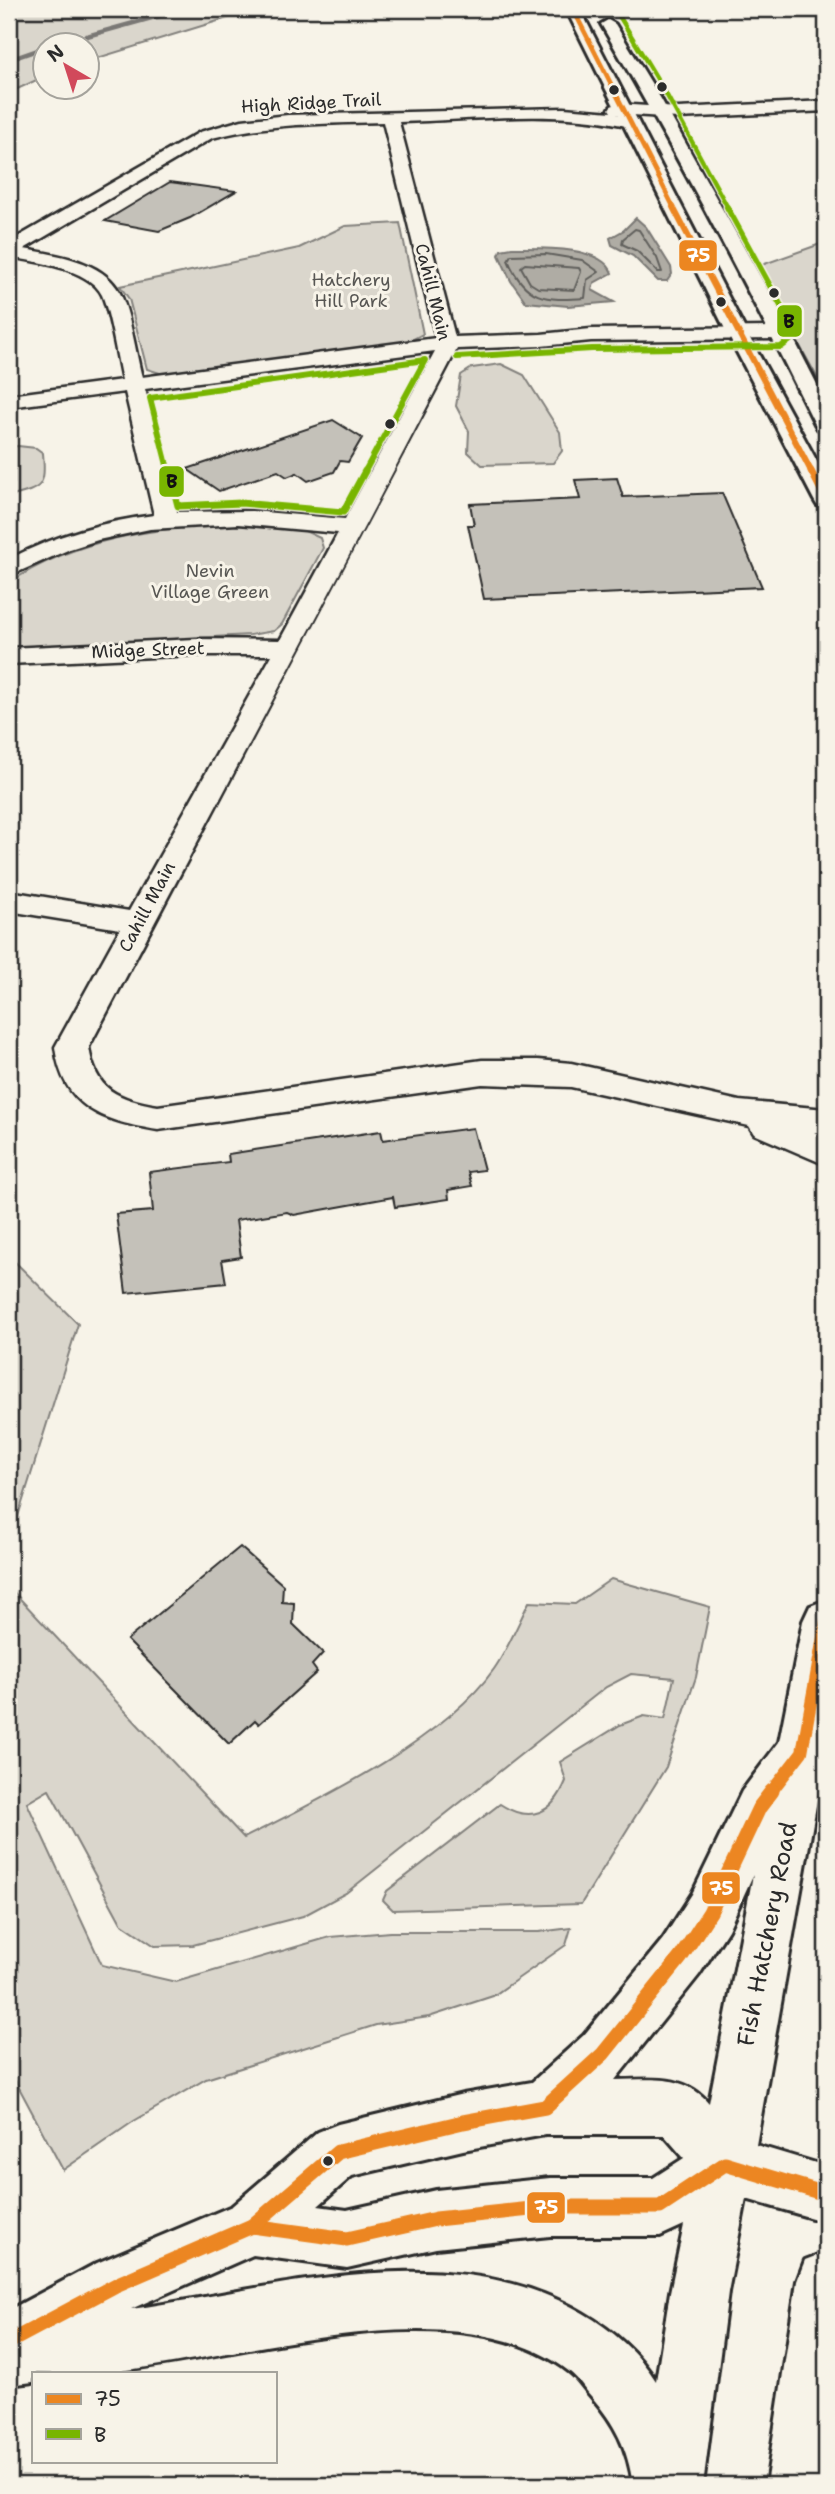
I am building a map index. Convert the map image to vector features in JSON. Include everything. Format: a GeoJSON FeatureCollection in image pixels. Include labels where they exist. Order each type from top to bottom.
{"type":"FeatureCollection","features":[{"type":"Feature","properties":{"kind":"main road"},"geometry":{"type":"LineString","coordinates":[[573,9],[737,333],[826,499]]}},
{"type":"Feature","properties":{"kind":"main road"},"geometry":{"type":"LineString","coordinates":[[598,9],[658,110],[780,333],[826,424]]}},
{"type":"Feature","properties":{"kind":"main road","name":"Fish Hatchery Road"},"geometry":{"type":"LineString","coordinates":[[672,2485],[699,2292],[826,1621]]}},
{"type":"Feature","properties":{"kind":"main road"},"geometry":{"type":"LineString","coordinates":[[545,2107],[603,2054],[681,1957],[710,1912],[759,1808],[802,1752]]}},
{"type":"Feature","properties":{"kind":"main road"},"geometry":{"type":"LineString","coordinates":[[9,2342],[118,2284],[252,2226],[338,2152],[463,2122],[545,2107],[677,2108],[725,2165],[826,2194]]}},
{"type":"Feature","properties":{"kind":"main road"},"geometry":{"type":"LineString","coordinates":[[252,2226],[347,2239],[436,2219],[550,2207],[660,2207],[725,2165]]}},
{"type":"Feature","properties":{"kind":"main road"},"geometry":{"type":"LineString","coordinates":[[9,2355],[187,2330],[290,2311],[420,2301],[492,2306],[554,2326],[603,2360],[621,2379],[643,2416],[662,2460],[664,2485]]}},
{"type":"Feature","properties":{"kind":"main road"},"geometry":{"type":"LineString","coordinates":[[797,2485],[821,2306]]}},
{"type":"Feature","properties":{"kind":"street","name":"High Ridge Trail"},"geometry":{"type":"LineString","coordinates":[[9,251],[212,133],[242,125],[390,118],[564,114],[607,116],[658,110],[678,113],[826,106]]}},
{"type":"Feature","properties":{"kind":"street","name":"Cahill Main"},"geometry":{"type":"LineString","coordinates":[[390,118],[429,284],[447,343],[436,371],[288,649],[72,1047],[78,1078],[93,1095],[108,1105],[130,1113],[158,1118],[482,1072],[504,1072],[571,1075],[739,1113],[826,1121]]}},
{"type":"Feature","properties":{"kind":"street"},"geometry":{"type":"LineString","coordinates":[[9,251],[64,264],[91,275],[106,286],[117,310],[132,386],[167,520]]}},
{"type":"Feature","properties":{"kind":"street"},"geometry":{"type":"LineString","coordinates":[[9,401],[447,343],[541,340],[591,335],[780,333]]}},
{"type":"Feature","properties":{"kind":"street"},"geometry":{"type":"LineString","coordinates":[[9,569],[73,541],[167,520],[240,517],[351,527]]}},
{"type":"Feature","properties":{"kind":"street","name":"Midge Street"},"geometry":{"type":"LineString","coordinates":[[9,656],[221,647],[262,646],[288,649]]}},
{"type":"Feature","properties":{"kind":"street"},"geometry":{"type":"LineString","coordinates":[[9,901],[138,922]]}},
{"type":"Feature","properties":{"kind":"street","name":"Cahill Main"},"geometry":{"type":"LineString","coordinates":[[739,1113],[826,1152]]}},
{"type":"Feature","properties":{"kind":"green space"},"geometry":{"type":"Polygon","coordinates":[[[9,9],[257,9],[102,57],[102,32],[32,32],[32,82],[9,93],[9,9]]]}},
{"type":"Feature","properties":{"kind":"green space","name":"Hatchery Hill Park"},"geometry":{"type":"Polygon","coordinates":[[[400,223],[423,334],[406,343],[163,374],[147,369],[129,299],[120,286],[299,248],[345,226],[400,223]]]}},
{"type":"Feature","properties":{"kind":"green space"},"geometry":{"type":"Polygon","coordinates":[[[826,242],[826,393],[756,267],[826,242]]]}},
{"type":"Feature","properties":{"kind":"green space"},"geometry":{"type":"Polygon","coordinates":[[[501,364],[524,375],[560,432],[562,451],[553,463],[482,465],[468,452],[469,431],[456,406],[461,375],[472,368],[501,364]]]}},
{"type":"Feature","properties":{"kind":"green space"},"geometry":{"type":"Polygon","coordinates":[[[9,447],[36,448],[43,453],[44,473],[40,485],[9,497],[9,487],[14,483],[14,458],[9,457],[9,447]]]}},
{"type":"Feature","properties":{"kind":"green space","name":"Nevin Village Green"},"geometry":{"type":"Polygon","coordinates":[[[234,524],[305,531],[320,538],[323,548],[282,624],[274,631],[250,635],[9,648],[9,583],[34,568],[88,546],[117,538],[175,528],[234,524]]]}},
{"type":"Feature","properties":{"kind":"green space"},"geometry":{"type":"Polygon","coordinates":[[[9,1256],[78,1324],[9,1545],[9,1256]]]}},
{"type":"Feature","properties":{"kind":"green space"},"geometry":{"type":"Polygon","coordinates":[[[611,1579],[710,1607],[696,1677],[666,1767],[581,1904],[393,1910],[383,1900],[387,1891],[500,1804],[511,1810],[531,1814],[548,1808],[566,1781],[560,1762],[620,1725],[644,1716],[665,1719],[674,1678],[631,1674],[606,1687],[346,1893],[303,1916],[193,1945],[155,1946],[121,1923],[49,1790],[27,1803],[102,1965],[176,1982],[330,1937],[390,1932],[539,1932],[571,1928],[566,1945],[493,1996],[429,2017],[376,2025],[206,2079],[134,2121],[63,2170],[9,2069],[9,1587],[244,1838],[344,1786],[445,1720],[472,1695],[494,1669],[529,1602],[575,1604],[611,1579]]]}},
{"type":"Feature","properties":{"kind":"water"},"geometry":{"type":"Polygon","coordinates":[[[636,218],[646,227],[671,267],[672,274],[667,281],[658,281],[633,256],[612,245],[610,238],[624,230],[636,218]]]}},
{"type":"Feature","properties":{"kind":"water"},"geometry":{"type":"Polygon","coordinates":[[[501,250],[568,250],[596,257],[606,264],[612,273],[594,283],[592,290],[614,302],[568,306],[526,302],[511,281],[499,255],[501,250]]]}},
{"type":"Feature","properties":{"kind":"building"},"geometry":{"type":"Polygon","coordinates":[[[170,182],[236,191],[190,218],[159,231],[105,221],[170,182]]]}},
{"type":"Feature","properties":{"kind":"building"},"geometry":{"type":"Polygon","coordinates":[[[333,420],[362,438],[348,462],[340,461],[334,472],[308,481],[297,473],[287,477],[278,471],[219,491],[187,469],[333,420]]]}},
{"type":"Feature","properties":{"kind":"building"},"geometry":{"type":"Polygon","coordinates":[[[617,478],[623,497],[722,493],[762,587],[484,599],[468,525],[474,525],[470,504],[580,499],[575,480],[617,478]]]}},
{"type":"Feature","properties":{"kind":"building"},"geometry":{"type":"Polygon","coordinates":[[[473,1128],[484,1170],[468,1172],[472,1186],[448,1190],[449,1199],[395,1207],[393,1197],[294,1215],[287,1212],[236,1220],[241,1257],[222,1260],[226,1283],[126,1293],[116,1214],[153,1211],[149,1172],[229,1162],[228,1154],[381,1131],[383,1140],[473,1128]]]}},
{"type":"Feature","properties":{"kind":"building"},"geometry":{"type":"Polygon","coordinates":[[[240,1547],[283,1585],[282,1602],[294,1603],[293,1624],[323,1653],[312,1665],[317,1672],[259,1724],[255,1720],[229,1744],[127,1640],[240,1547]]]}},
{"type":"Feature","properties":{"kind":"waterway"},"geometry":{"type":"LineString","coordinates":[[101,32],[184,9]]}},
{"type":"Feature","properties":{"kind":"waterway"},"geometry":{"type":"LineString","coordinates":[[9,60],[32,52]]}},
{"type":"Feature","properties":{"kind":"transit line","name":"75"},"geometry":{"type":"LineString","coordinates":[[573,9],[737,333],[826,500]]}},
{"type":"Feature","properties":{"kind":"transit line","name":"B"},"geometry":{"type":"LineString","coordinates":[[457,357],[592,349],[781,347],[793,338],[792,326],[665,92],[615,9]]}},
{"type":"Feature","properties":{"kind":"transit line","name":"B"},"geometry":{"type":"LineString","coordinates":[[425,360],[343,512],[241,503],[178,506],[150,398],[425,360]]}},
{"type":"Feature","properties":{"kind":"transit line","name":"75"},"geometry":{"type":"LineString","coordinates":[[9,2342],[118,2284],[252,2226],[338,2152],[463,2122],[545,2107],[603,2054],[681,1957],[710,1912],[759,1808],[802,1752],[826,1621]]}},
{"type":"Feature","properties":{"kind":"transit line","name":"75"},"geometry":{"type":"LineString","coordinates":[[252,2226],[347,2239],[436,2219],[550,2207],[660,2207],[725,2164],[826,2194]]}}]}
